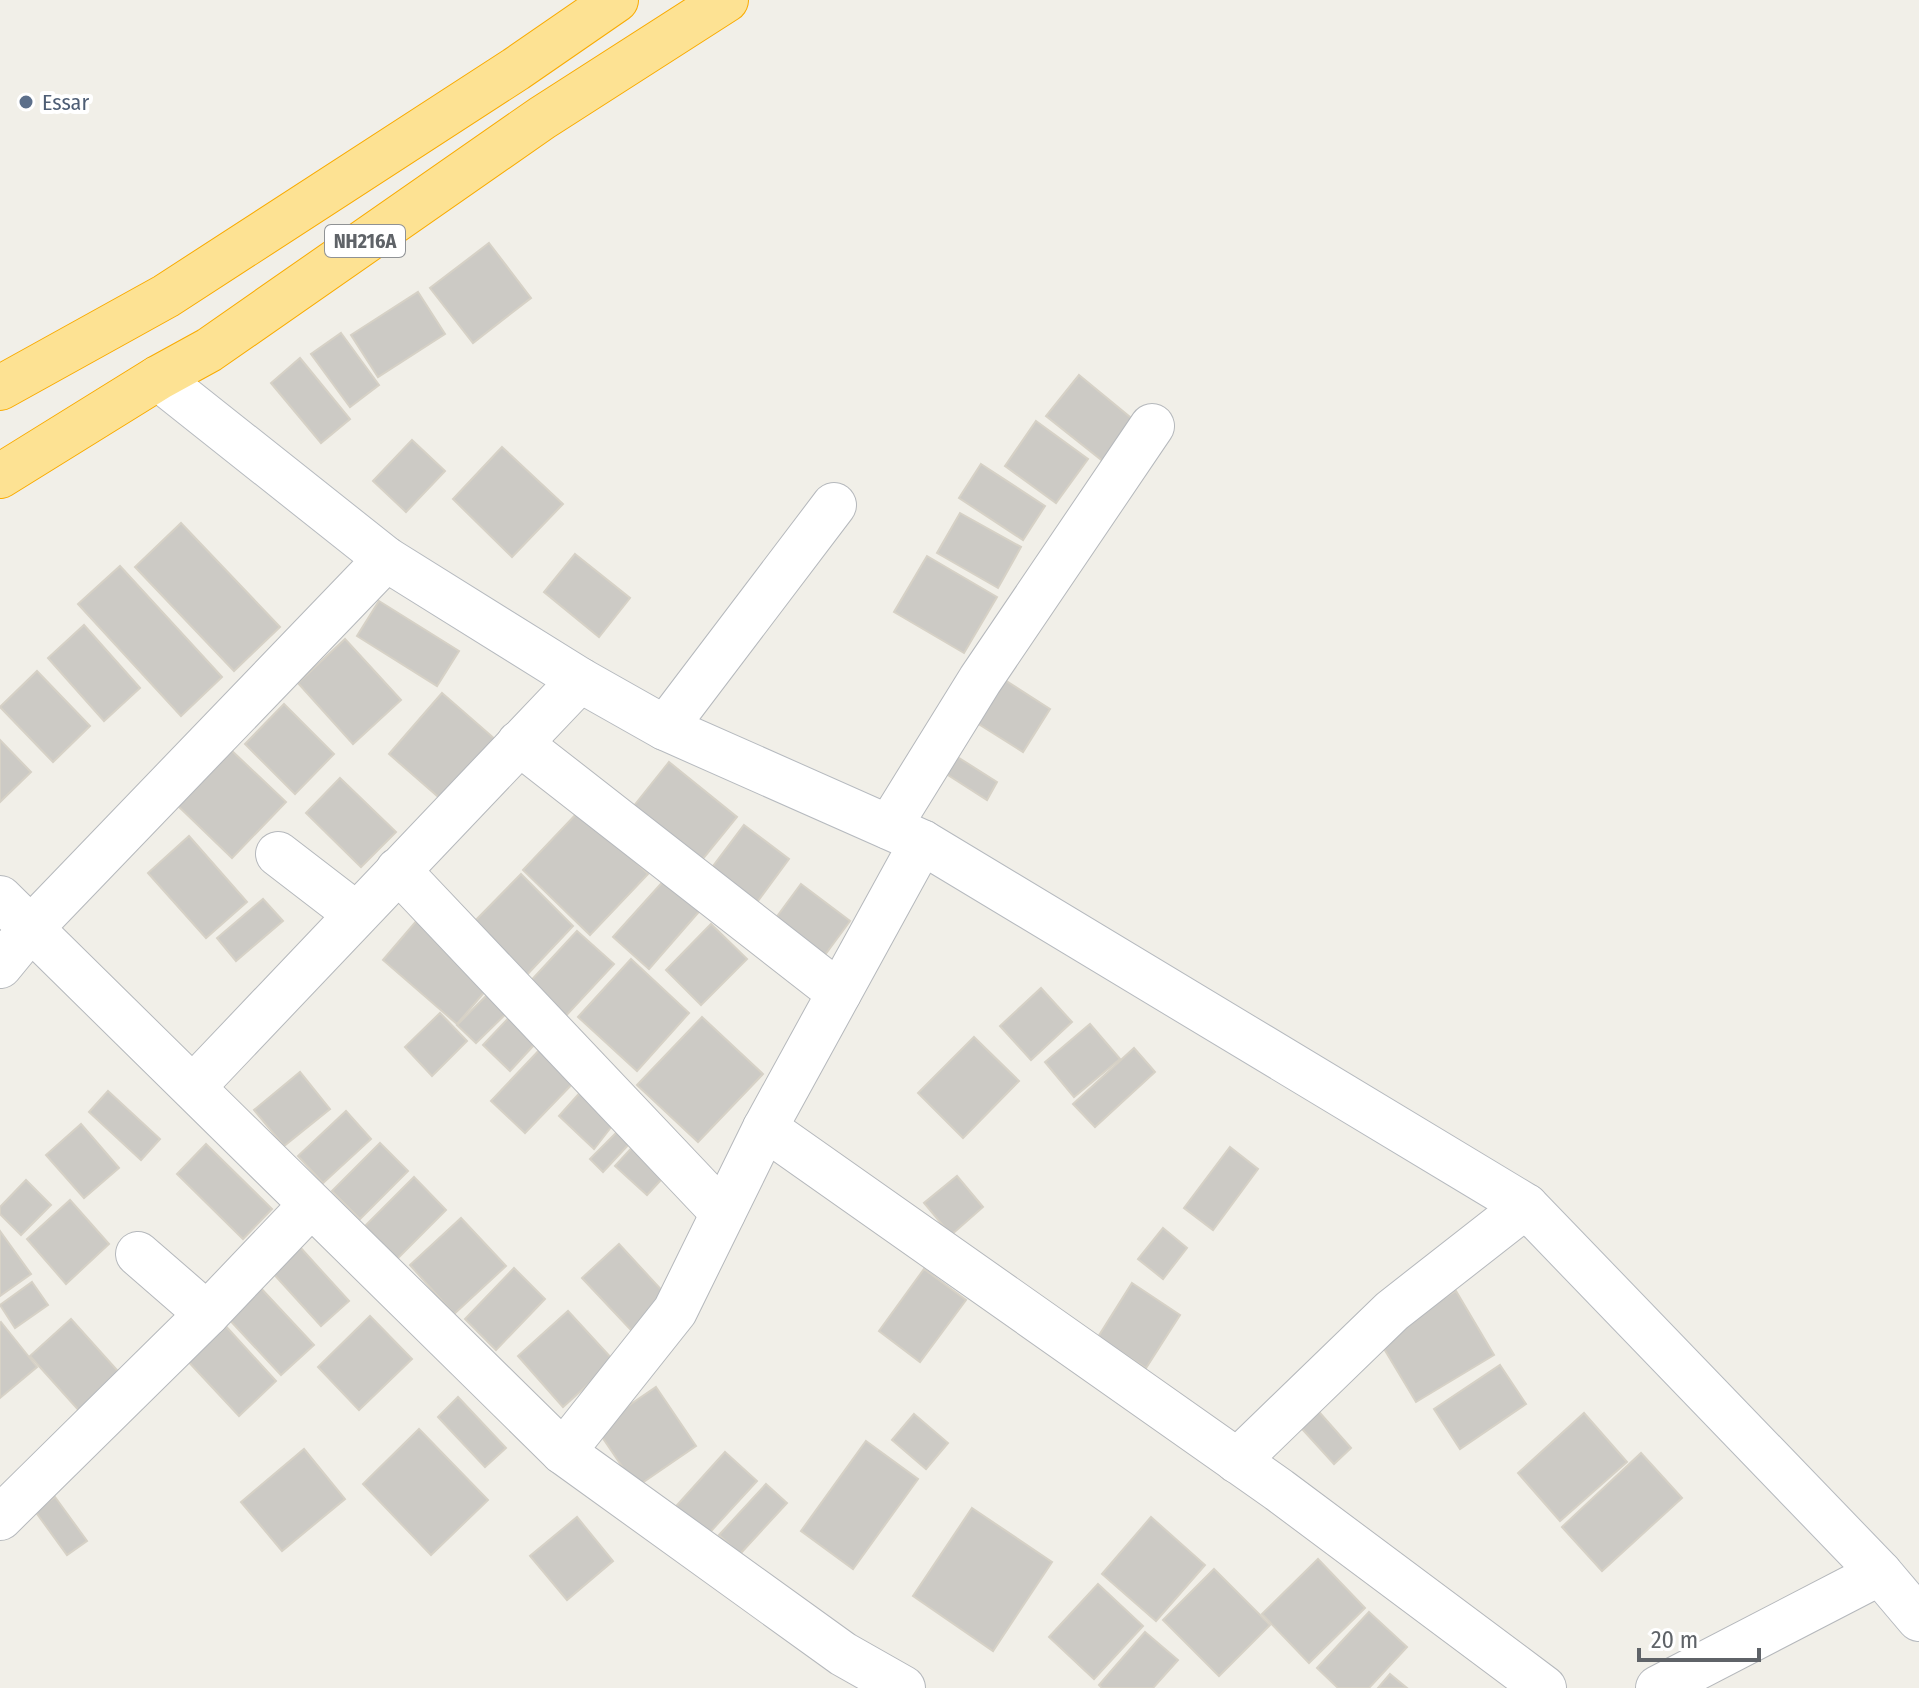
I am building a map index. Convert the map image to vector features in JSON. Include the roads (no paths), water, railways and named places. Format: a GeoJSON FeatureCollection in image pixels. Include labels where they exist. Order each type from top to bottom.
{"type":"FeatureCollection","features":[{"type":"Feature","properties":{"kind":"highway","name":"NH216A"},"geometry":{"type":"LineString","coordinates":[[0,388],[166,296],[516,69],[616,0]]}},
{"type":"Feature","properties":{"kind":"highway","name":"NH216A"},"geometry":{"type":"LineString","coordinates":[[0,476],[209,350],[542,118],[726,0]]}},
{"type":"Feature","properties":{"kind":"street"},"geometry":{"type":"LineString","coordinates":[[158,378],[386,559],[580,680],[665,728],[905,835],[1526,1206],[1880,1573],[1919,1619]]}},
{"type":"Feature","properties":{"kind":"street"},"geometry":{"type":"LineString","coordinates":[[563,1452],[675,1311],[765,1128],[839,993],[905,835],[980,680],[1152,426]]}},
{"type":"Feature","properties":{"kind":"street"},"geometry":{"type":"LineString","coordinates":[[665,728],[834,505]]}},
{"type":"Feature","properties":{"kind":"street"},"geometry":{"type":"LineString","coordinates":[[0,966],[32,927],[386,559]]}},
{"type":"Feature","properties":{"kind":"street"},"geometry":{"type":"LineString","coordinates":[[193,1087],[580,680]]}},
{"type":"Feature","properties":{"kind":"street"},"geometry":{"type":"LineString","coordinates":[[519,743],[839,993]]}},
{"type":"Feature","properties":{"kind":"street"},"geometry":{"type":"LineString","coordinates":[[278,854],[356,914]]}},
{"type":"Feature","properties":{"kind":"street"},"geometry":{"type":"LineString","coordinates":[[398,870],[723,1213]]}},
{"type":"Feature","properties":{"kind":"street"},"geometry":{"type":"LineString","coordinates":[[0,898],[563,1452],[843,1654],[903,1688]]}},
{"type":"Feature","properties":{"kind":"street"},"geometry":{"type":"LineString","coordinates":[[765,1128],[1237,1461],[1544,1688]]}},
{"type":"Feature","properties":{"kind":"street"},"geometry":{"type":"LineString","coordinates":[[0,1518],[207,1314],[311,1205]]}},
{"type":"Feature","properties":{"kind":"street"},"geometry":{"type":"LineString","coordinates":[[1237,1461],[1392,1311],[1526,1206]]}},
{"type":"Feature","properties":{"kind":"street"},"geometry":{"type":"LineString","coordinates":[[138,1254],[207,1314]]}},
{"type":"Feature","properties":{"kind":"street"},"geometry":{"type":"LineString","coordinates":[[1668,1686],[1880,1573]]}},
{"type":"Feature","properties":{"kind":"place","name":"Essar"},"geometry":{"type":"Point","coordinates":[26,102]}}]}
